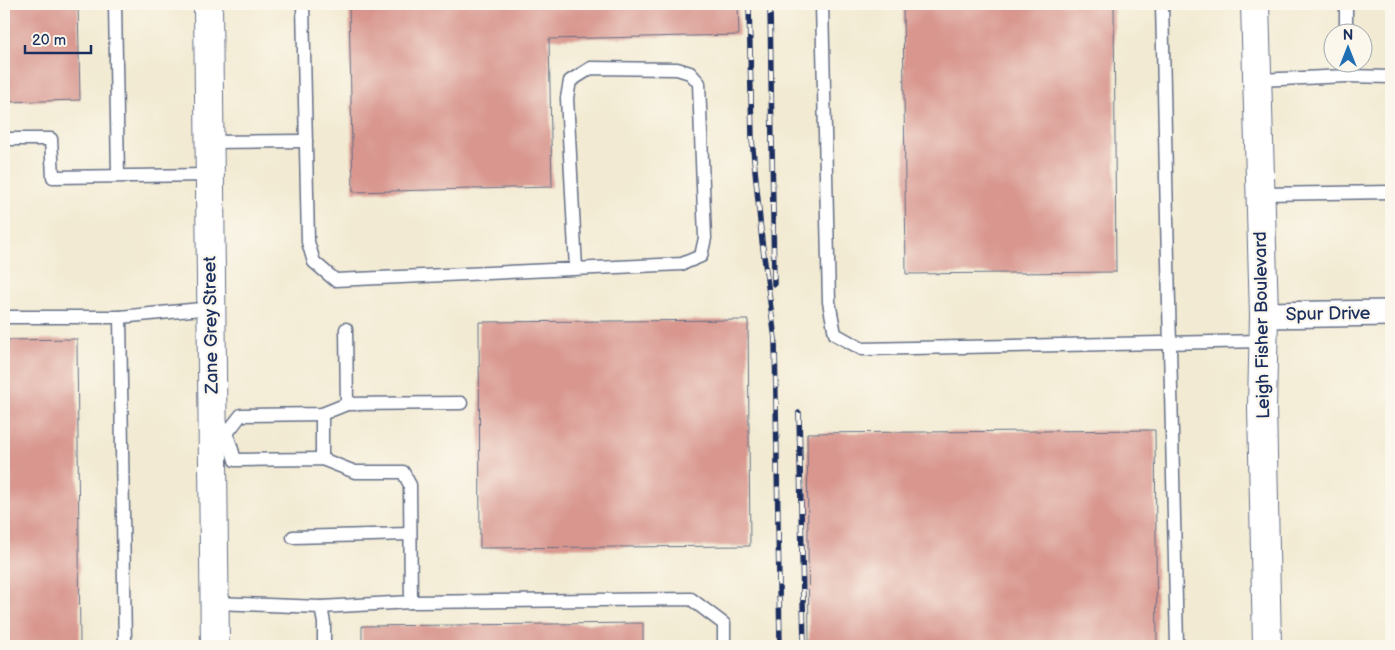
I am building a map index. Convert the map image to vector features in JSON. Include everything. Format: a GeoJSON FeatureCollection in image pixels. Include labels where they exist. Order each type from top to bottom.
{"type":"FeatureCollection","features":[{"type":"Feature","properties":{"kind":"street","name":"Zane Grey Street"},"geometry":{"type":"LineString","coordinates":[[208,4],[211,308],[220,433],[214,603],[215,646]]}},
{"type":"Feature","properties":{"kind":"street","name":"Leigh Fisher Boulevard"},"geometry":{"type":"LineString","coordinates":[[1255,4],[1264,328],[1262,407],[1267,646]]}},
{"type":"Feature","properties":{"kind":"street","name":"Spur Drive"},"geometry":{"type":"LineString","coordinates":[[1264,328],[1391,312]]}},
{"type":"Feature","properties":{"kind":"lane"},"geometry":{"type":"LineString","coordinates":[[116,4],[118,175]]}},
{"type":"Feature","properties":{"kind":"lane"},"geometry":{"type":"LineString","coordinates":[[303,4],[308,242],[314,262],[335,280],[576,270],[682,264],[701,256],[704,238],[699,83],[690,73],[677,69],[591,68],[570,81],[567,98],[576,270]]}},
{"type":"Feature","properties":{"kind":"lane"},"geometry":{"type":"LineString","coordinates":[[822,4],[829,302],[835,334],[862,348],[1170,343],[1264,328]]}},
{"type":"Feature","properties":{"kind":"lane"},"geometry":{"type":"LineString","coordinates":[[1162,4],[1177,646]]}},
{"type":"Feature","properties":{"kind":"lane"},"geometry":{"type":"LineString","coordinates":[[1346,4],[1346,22]]}},
{"type":"Feature","properties":{"kind":"lane"},"geometry":{"type":"LineString","coordinates":[[1257,80],[1347,76],[1391,77]]}},
{"type":"Feature","properties":{"kind":"lane"},"geometry":{"type":"LineString","coordinates":[[4,139],[52,139],[53,176],[210,175]]}},
{"type":"Feature","properties":{"kind":"lane"},"geometry":{"type":"LineString","coordinates":[[209,142],[306,141]]}},
{"type":"Feature","properties":{"kind":"lane"},"geometry":{"type":"LineString","coordinates":[[1259,194],[1391,192]]}},
{"type":"Feature","properties":{"kind":"lane"},"geometry":{"type":"LineString","coordinates":[[4,317],[120,317],[211,308]]}},
{"type":"Feature","properties":{"kind":"lane"},"geometry":{"type":"LineString","coordinates":[[120,317],[125,646]]}},
{"type":"Feature","properties":{"kind":"lane"},"geometry":{"type":"LineString","coordinates":[[346,329],[347,404]]}},
{"type":"Feature","properties":{"kind":"lane"},"geometry":{"type":"LineString","coordinates":[[411,602],[410,485],[403,472],[354,472],[322,459],[236,460],[220,433],[241,416],[322,414],[347,404],[461,403]]}},
{"type":"Feature","properties":{"kind":"lane"},"geometry":{"type":"LineString","coordinates":[[322,414],[322,459]]}},
{"type":"Feature","properties":{"kind":"lane"},"geometry":{"type":"LineString","coordinates":[[293,537],[410,534]]}},
{"type":"Feature","properties":{"kind":"lane"},"geometry":{"type":"LineString","coordinates":[[214,603],[321,607],[411,602],[691,599],[724,624],[724,646]]}},
{"type":"Feature","properties":{"kind":"lane"},"geometry":{"type":"LineString","coordinates":[[321,607],[324,623],[324,646]]}},
{"type":"Feature","properties":{"kind":"building"},"geometry":{"type":"Polygon","coordinates":[[[4,4],[78,4],[80,100],[4,102],[4,4]]]}},
{"type":"Feature","properties":{"kind":"building"},"geometry":{"type":"Polygon","coordinates":[[[349,4],[738,4],[739,35],[549,39],[552,187],[353,192],[349,4]]]}},
{"type":"Feature","properties":{"kind":"building"},"geometry":{"type":"Polygon","coordinates":[[[903,4],[1114,4],[1116,272],[906,274],[903,4]]]}},
{"type":"Feature","properties":{"kind":"building"},"geometry":{"type":"Polygon","coordinates":[[[748,320],[750,546],[480,548],[479,322],[748,320]]]}},
{"type":"Feature","properties":{"kind":"building"},"geometry":{"type":"Polygon","coordinates":[[[77,339],[80,646],[4,646],[4,340],[77,339]]]}},
{"type":"Feature","properties":{"kind":"building"},"geometry":{"type":"Polygon","coordinates":[[[1155,430],[1157,646],[809,646],[807,433],[1155,430]]]}},
{"type":"Feature","properties":{"kind":"building"},"geometry":{"type":"Polygon","coordinates":[[[643,623],[643,646],[362,646],[362,626],[643,623]]]}},
{"type":"Feature","properties":{"kind":"railway"},"geometry":{"type":"LineString","coordinates":[[749,4],[752,139],[762,241],[775,339],[780,646]]}},
{"type":"Feature","properties":{"kind":"railway"},"geometry":{"type":"LineString","coordinates":[[770,4],[774,284]]}},
{"type":"Feature","properties":{"kind":"railway"},"geometry":{"type":"LineString","coordinates":[[799,413],[804,646]]}}]}
